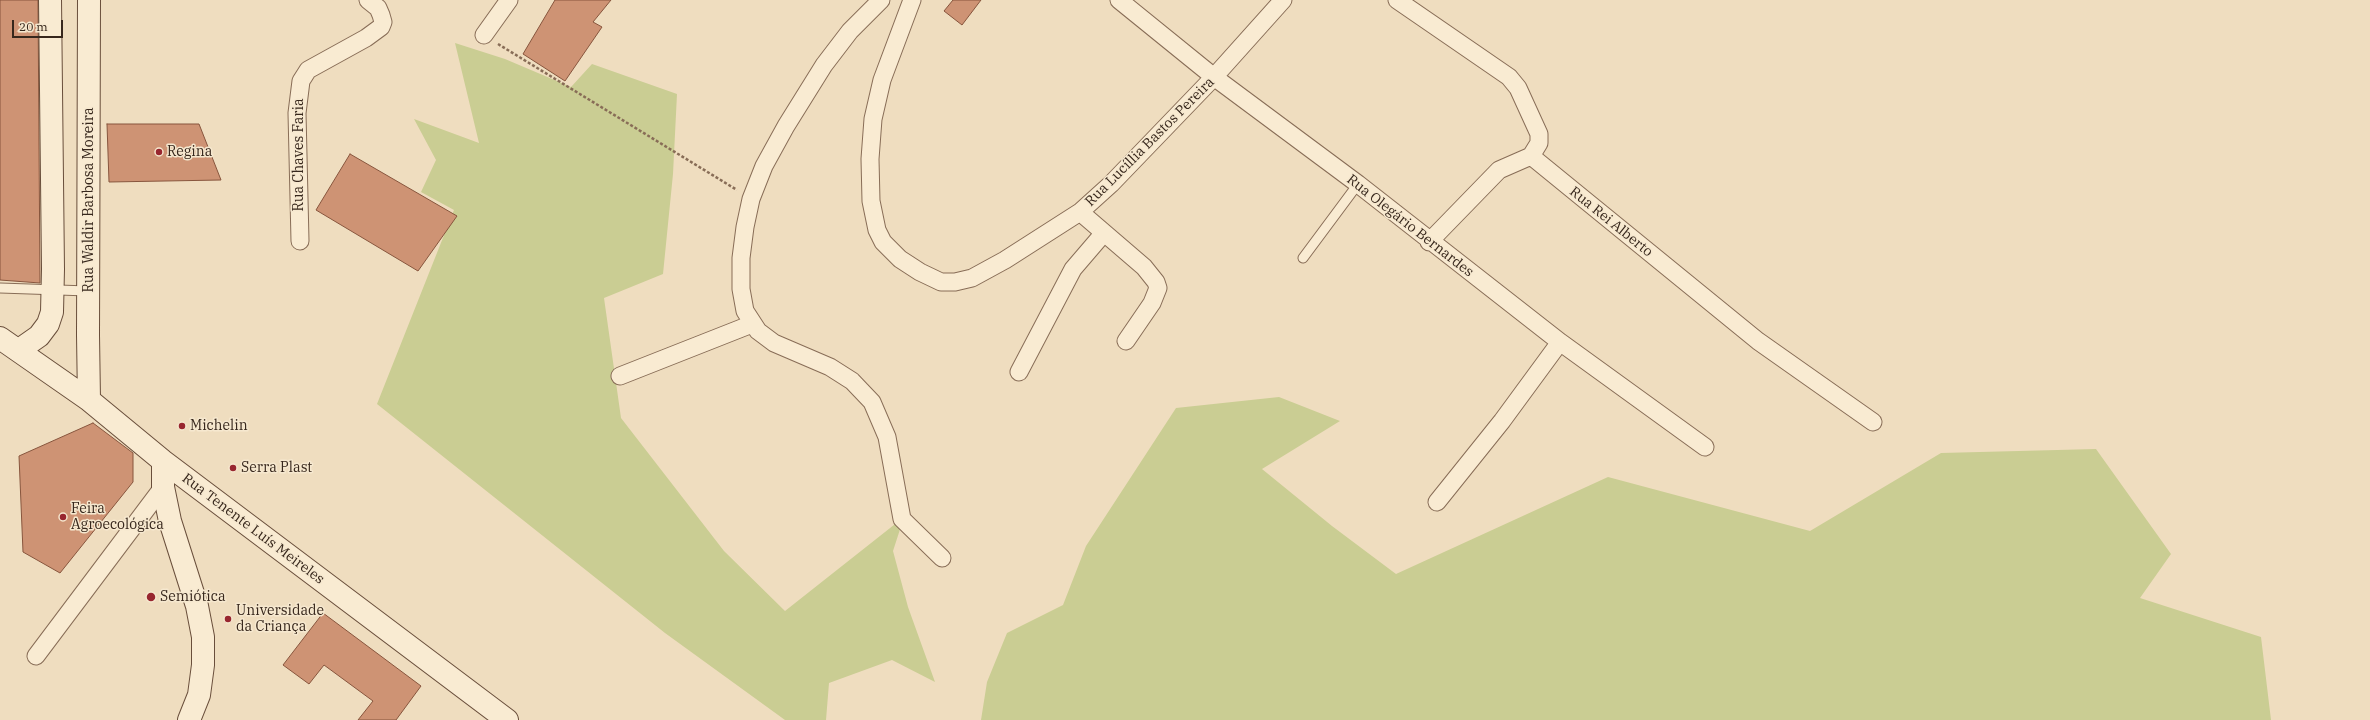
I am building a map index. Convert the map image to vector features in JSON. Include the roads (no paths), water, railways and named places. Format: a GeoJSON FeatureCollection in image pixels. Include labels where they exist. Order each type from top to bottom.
{"type":"FeatureCollection","features":[{"type":"Feature","properties":{"kind":"main road"},"geometry":{"type":"LineString","coordinates":[[19,350],[39,336],[48,324],[52,312],[50,0]]}},
{"type":"Feature","properties":{"kind":"main road","name":"Rua Waldir Barbosa Moreira"},"geometry":{"type":"LineString","coordinates":[[89,400],[88,291],[90,0]]}},
{"type":"Feature","properties":{"kind":"main road","name":"Rua Tenente Luís Meireles"},"geometry":{"type":"LineString","coordinates":[[0,338],[89,400],[163,461],[507,720]]}},
{"type":"Feature","properties":{"kind":"main road"},"geometry":{"type":"LineString","coordinates":[[163,461],[163,487],[170,521],[197,606],[203,637],[203,665],[194,718]]}},
{"type":"Feature","properties":{"kind":"street","name":"Rua Chaves Faria"},"geometry":{"type":"LineString","coordinates":[[300,241],[297,113],[301,81],[308,70],[366,38],[381,27],[383,22],[381,14],[378,8],[368,0]]}},
{"type":"Feature","properties":{"kind":"street"},"geometry":{"type":"LineString","coordinates":[[484,35],[509,0]]}},
{"type":"Feature","properties":{"kind":"street"},"geometry":{"type":"LineString","coordinates":[[881,0],[850,31],[824,65],[786,126],[764,166],[751,199],[741,258],[741,288],[745,311],[752,324],[774,343],[830,367],[852,381],[868,396],[887,437],[902,519],[942,558]]}},
{"type":"Feature","properties":{"kind":"street","name":"Rua Lucíllia Bastos Pereira"},"geometry":{"type":"LineString","coordinates":[[912,0],[882,80],[873,119],[870,160],[871,201],[877,230],[883,242],[900,259],[920,272],[941,282],[955,282],[972,278],[1005,260],[1080,212],[1111,184],[1214,77],[1283,0]]}},
{"type":"Feature","properties":{"kind":"street","name":"Rua Olegário Bernardes"},"geometry":{"type":"LineString","coordinates":[[1119,0],[1214,77],[1358,184],[1429,242],[1560,342],[1705,447]]}},
{"type":"Feature","properties":{"kind":"street"},"geometry":{"type":"LineString","coordinates":[[1397,0],[1509,78],[1518,88],[1539,134],[1539,143],[1531,156],[1499,170],[1429,242]]}},
{"type":"Feature","properties":{"kind":"street","name":"Rua Rei Alberto"},"geometry":{"type":"LineString","coordinates":[[1531,156],[1758,341],[1872,422]]}},
{"type":"Feature","properties":{"kind":"street"},"geometry":{"type":"LineString","coordinates":[[1080,212],[1103,234],[1144,267],[1156,282],[1158,288],[1152,303],[1126,341]]}},
{"type":"Feature","properties":{"kind":"street"},"geometry":{"type":"LineString","coordinates":[[1019,372],[1073,270],[1103,234]]}},
{"type":"Feature","properties":{"kind":"street"},"geometry":{"type":"LineString","coordinates":[[620,376],[752,324]]}},
{"type":"Feature","properties":{"kind":"street"},"geometry":{"type":"LineString","coordinates":[[1437,502],[1502,422],[1560,342]]}},
{"type":"Feature","properties":{"kind":"street"},"geometry":{"type":"LineString","coordinates":[[36,656],[163,487]]}},
{"type":"Feature","properties":{"kind":"lane"},"geometry":{"type":"LineString","coordinates":[[1303,258],[1358,184]]}},
{"type":"Feature","properties":{"kind":"lane"},"geometry":{"type":"LineString","coordinates":[[0,288],[88,291]]}},
{"type":"Feature","properties":{"kind":"place","name":"Regina"},"geometry":{"type":"Point","coordinates":[159,152]}},
{"type":"Feature","properties":{"kind":"place","name":"Michelin"},"geometry":{"type":"Point","coordinates":[182,426]}},
{"type":"Feature","properties":{"kind":"place","name":"Serra Plast"},"geometry":{"type":"Point","coordinates":[233,468]}},
{"type":"Feature","properties":{"kind":"place","name":"Feira Agroecológica"},"geometry":{"type":"Point","coordinates":[63,517]}},
{"type":"Feature","properties":{"kind":"place","name":"Semiótica"},"geometry":{"type":"Point","coordinates":[151,597]}},
{"type":"Feature","properties":{"kind":"place","name":"Universidade da Criança"},"geometry":{"type":"Point","coordinates":[228,619]}}]}
